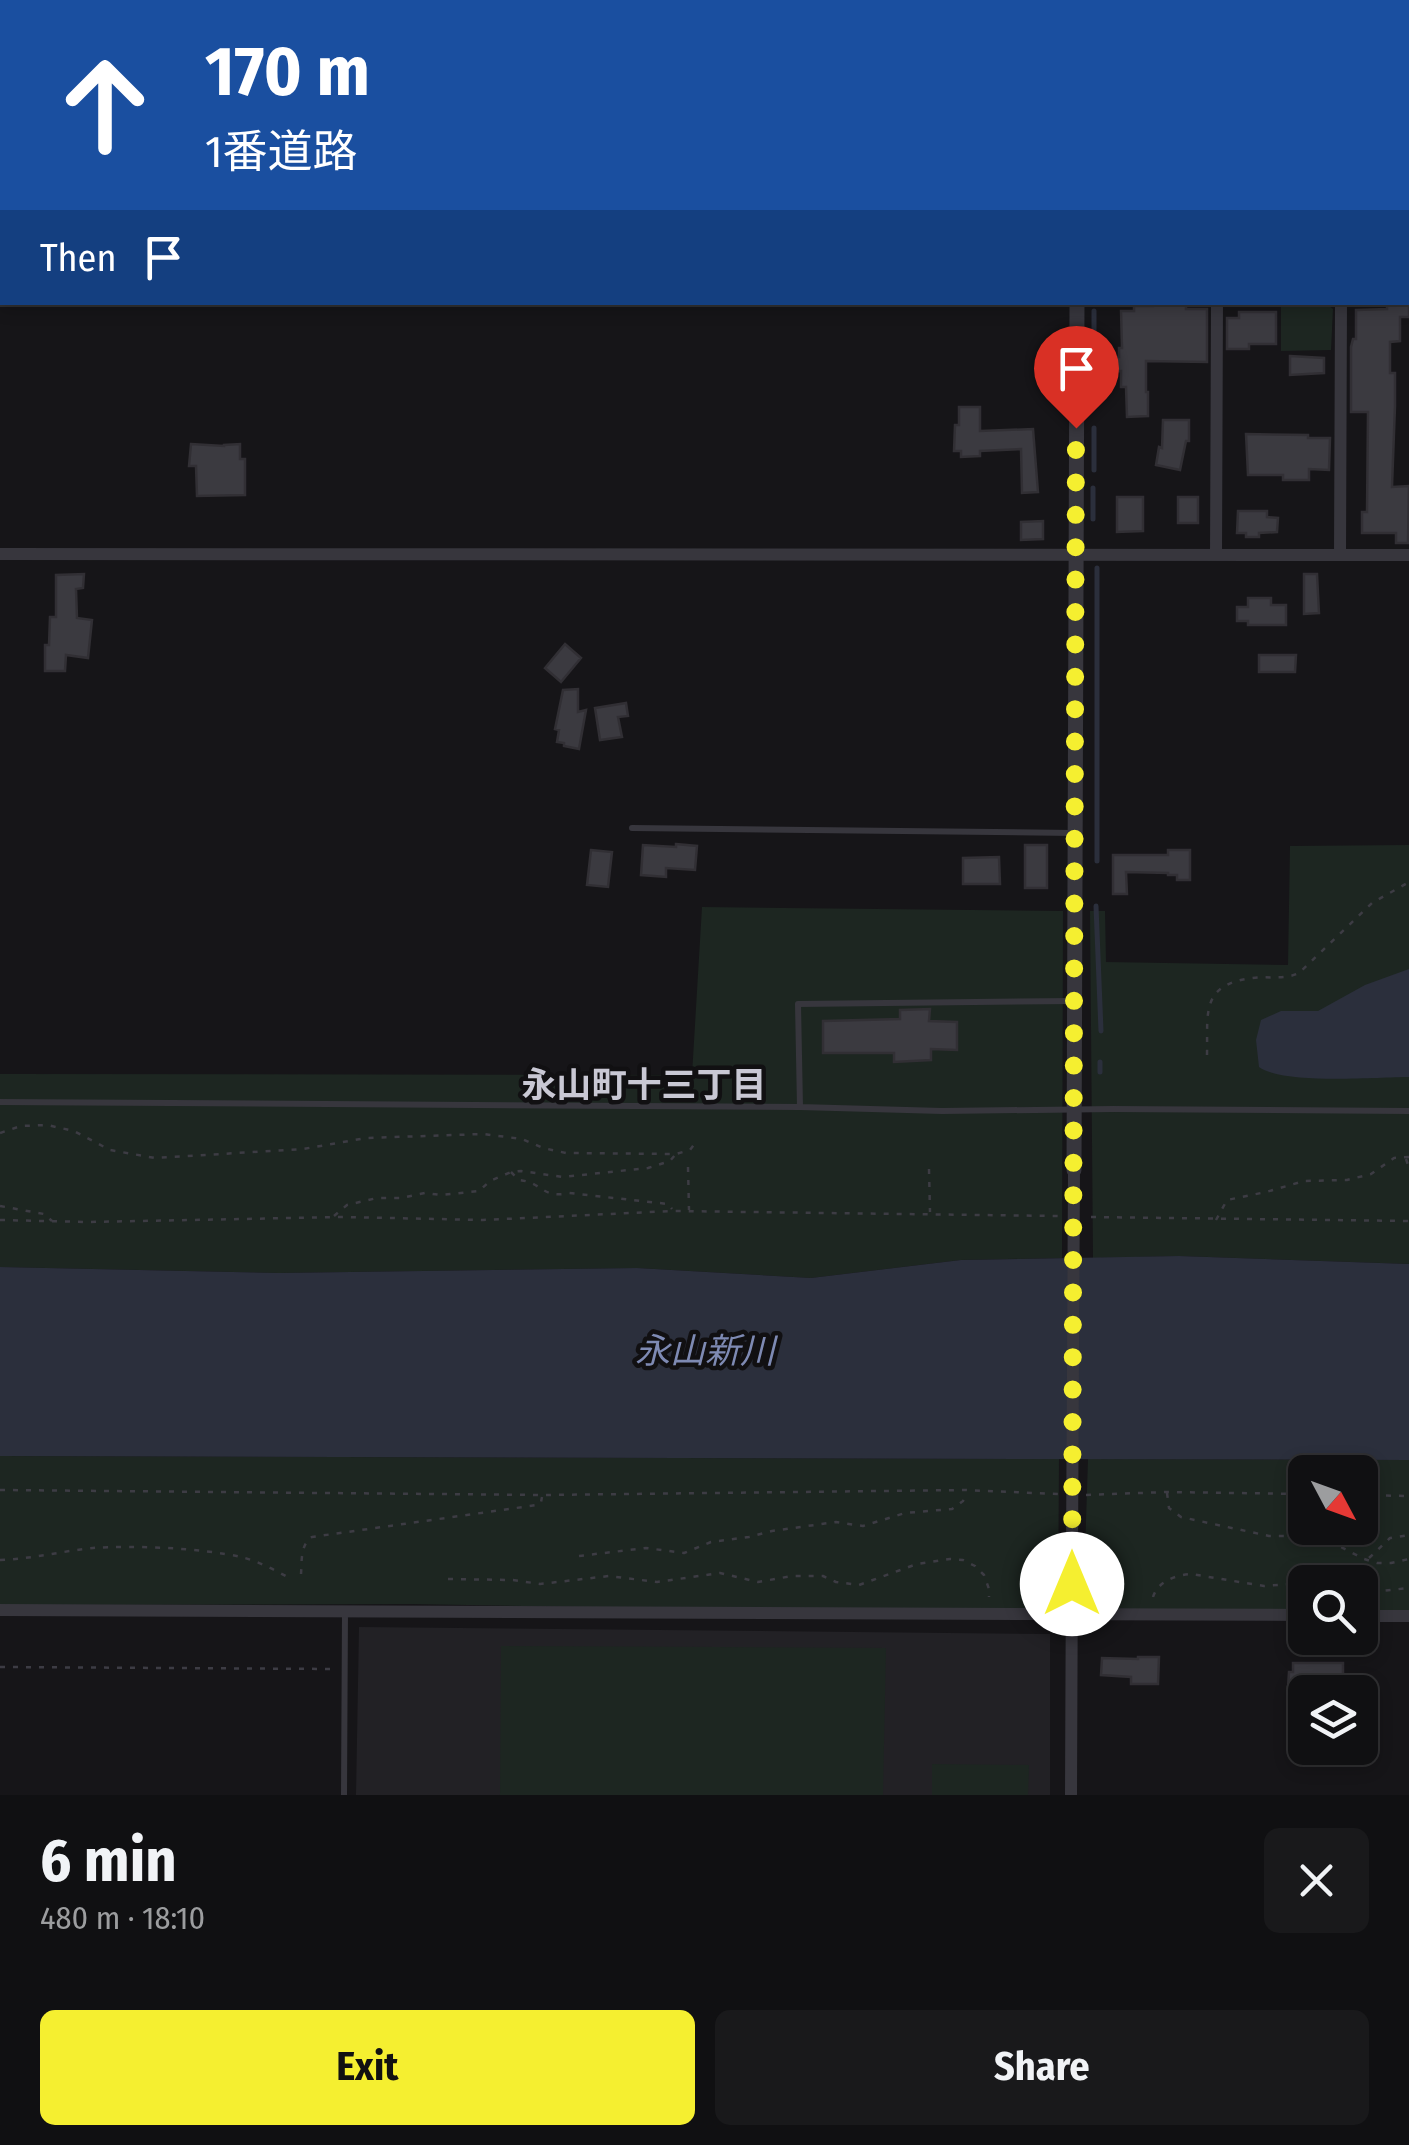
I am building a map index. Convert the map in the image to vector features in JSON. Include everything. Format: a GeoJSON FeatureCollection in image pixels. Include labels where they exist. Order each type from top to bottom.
{"type":"FeatureCollection","features":[{"type":"Feature","properties":{"kind":"street"},"geometry":{"type":"LineString","coordinates":[[1071,1795],[1077,305]]}},
{"type":"Feature","properties":{"kind":"street"},"geometry":{"type":"LineString","coordinates":[[1216,305],[1216,554]]}},
{"type":"Feature","properties":{"kind":"street"},"geometry":{"type":"LineString","coordinates":[[1340,555],[1341,305]]}},
{"type":"Feature","properties":{"kind":"street"},"geometry":{"type":"LineString","coordinates":[[0,554],[1409,556]]}},
{"type":"Feature","properties":{"kind":"street"},"geometry":{"type":"LineString","coordinates":[[0,1610],[1288,1616]]}},
{"type":"Feature","properties":{"kind":"street"},"geometry":{"type":"LineString","coordinates":[[1378,1616],[1409,1616]]}},
{"type":"Feature","properties":{"kind":"lane"},"geometry":{"type":"LineString","coordinates":[[632,828],[1075,833]]}},
{"type":"Feature","properties":{"kind":"lane"},"geometry":{"type":"LineString","coordinates":[[800,1107],[798,1004],[1074,1000]]}},
{"type":"Feature","properties":{"kind":"lane"},"geometry":{"type":"LineString","coordinates":[[0,1102],[1409,1111]]}},
{"type":"Feature","properties":{"kind":"lane"},"geometry":{"type":"LineString","coordinates":[[344,1795],[346,1611]]}},
{"type":"Feature","properties":{"kind":"path"},"geometry":{"type":"LineString","coordinates":[[1207,1054],[1209,1003],[1217,991],[1252,978],[1300,973],[1372,903],[1409,882]]}},
{"type":"Feature","properties":{"kind":"path"},"geometry":{"type":"LineString","coordinates":[[0,1133],[21,1126],[74,1130],[110,1150],[155,1158],[303,1149],[366,1138],[483,1134],[522,1139],[566,1153],[676,1154],[690,1150],[696,1142]]}},
{"type":"Feature","properties":{"kind":"path"},"geometry":{"type":"LineString","coordinates":[[333,1217],[347,1205],[376,1198],[480,1190],[511,1172],[563,1177],[648,1168],[670,1161],[676,1154]]}},
{"type":"Feature","properties":{"kind":"path"},"geometry":{"type":"LineString","coordinates":[[1216,1220],[1227,1200],[1304,1181],[1347,1180],[1372,1174],[1394,1158],[1407,1157],[1409,1168]]}},
{"type":"Feature","properties":{"kind":"path"},"geometry":{"type":"LineString","coordinates":[[688,1167],[690,1212]]}},
{"type":"Feature","properties":{"kind":"path"},"geometry":{"type":"LineString","coordinates":[[929,1169],[930,1214]]}},
{"type":"Feature","properties":{"kind":"path"},"geometry":{"type":"LineString","coordinates":[[511,1172],[547,1194],[668,1204],[672,1210]]}},
{"type":"Feature","properties":{"kind":"path"},"geometry":{"type":"LineString","coordinates":[[0,1206],[44,1214],[54,1222]]}},
{"type":"Feature","properties":{"kind":"path"},"geometry":{"type":"LineString","coordinates":[[0,1220],[483,1220],[672,1210],[1058,1216]]}},
{"type":"Feature","properties":{"kind":"path"},"geometry":{"type":"LineString","coordinates":[[1076,1216],[1409,1222]]}},
{"type":"Feature","properties":{"kind":"path"},"geometry":{"type":"LineString","coordinates":[[0,1490],[542,1495],[965,1490],[1059,1494]]}},
{"type":"Feature","properties":{"kind":"path"},"geometry":{"type":"LineString","coordinates":[[579,1556],[646,1548],[684,1553],[711,1542],[772,1531],[836,1522],[863,1526],[904,1513],[952,1509],[963,1501],[965,1490]]}},
{"type":"Feature","properties":{"kind":"path"},"geometry":{"type":"LineString","coordinates":[[1167,1492],[1169,1508],[1181,1517],[1268,1536],[1320,1536],[1367,1560],[1391,1563],[1409,1559]]}},
{"type":"Feature","properties":{"kind":"path"},"geometry":{"type":"LineString","coordinates":[[1078,1494],[1288,1494]]}},
{"type":"Feature","properties":{"kind":"path"},"geometry":{"type":"LineString","coordinates":[[301,1574],[303,1548],[312,1537],[537,1505],[542,1495]]}},
{"type":"Feature","properties":{"kind":"path"},"geometry":{"type":"LineString","coordinates":[[1378,1496],[1409,1496]]}},
{"type":"Feature","properties":{"kind":"path"},"geometry":{"type":"LineString","coordinates":[[1367,1560],[1390,1538],[1409,1535]]}},
{"type":"Feature","properties":{"kind":"path"},"geometry":{"type":"LineString","coordinates":[[0,1560],[92,1548],[194,1551],[242,1558],[291,1578]]}},
{"type":"Feature","properties":{"kind":"path"},"geometry":{"type":"LineString","coordinates":[[448,1579],[540,1584],[610,1576],[657,1582],[720,1573],[758,1582],[823,1576],[859,1585],[917,1564],[950,1559],[964,1560],[984,1575],[989,1589],[987,1614]]}},
{"type":"Feature","properties":{"kind":"path"},"geometry":{"type":"LineString","coordinates":[[1151,1615],[1157,1587],[1179,1575],[1204,1574],[1264,1586],[1288,1584]]}},
{"type":"Feature","properties":{"kind":"path"},"geometry":{"type":"LineString","coordinates":[[1378,1590],[1409,1588]]}},
{"type":"Feature","properties":{"kind":"path"},"geometry":{"type":"LineString","coordinates":[[0,1668],[345,1669]]}},
{"type":"Feature","properties":{"kind":"shaded area"},"geometry":{"type":"Polygon","coordinates":[[[1281,305],[1328,305],[1333,309],[1331,350],[1281,351],[1281,305]]]}},
{"type":"Feature","properties":{"kind":"shaded area"},"geometry":{"type":"Polygon","coordinates":[[[1409,845],[1409,1264],[1179,1256],[1093,1258],[1090,911],[1105,911],[1106,962],[1288,965],[1290,846],[1409,845]]]}},
{"type":"Feature","properties":{"kind":"shaded area"},"geometry":{"type":"Polygon","coordinates":[[[702,907],[1063,911],[1062,1258],[961,1260],[811,1278],[637,1268],[279,1273],[0,1267],[0,1074],[692,1075],[702,907]]]}},
{"type":"Feature","properties":{"kind":"shaded area"},"geometry":{"type":"Polygon","coordinates":[[[0,1456],[1059,1459],[1058,1615],[411,1604],[0,1605],[0,1456]]]}},
{"type":"Feature","properties":{"kind":"shaded area"},"geometry":{"type":"Polygon","coordinates":[[[1088,1459],[1288,1460],[1288,1545],[1378,1545],[1378,1460],[1409,1460],[1409,1615],[1378,1615],[1378,1565],[1288,1565],[1288,1615],[1083,1615],[1088,1459]]]}},
{"type":"Feature","properties":{"kind":"shaded area"},"geometry":{"type":"Polygon","coordinates":[[[359,1627],[1050,1634],[1050,1795],[356,1795],[359,1627]]]}},
{"type":"Feature","properties":{"kind":"shaded area"},"geometry":{"type":"Polygon","coordinates":[[[501,1646],[886,1648],[883,1795],[500,1795],[501,1646]]]}},
{"type":"Feature","properties":{"kind":"shaded area"},"geometry":{"type":"Polygon","coordinates":[[[932,1764],[1029,1765],[1028,1795],[932,1795],[932,1764]]]}},
{"type":"Feature","properties":{"kind":"water"},"geometry":{"type":"Polygon","coordinates":[[[1409,969],[1409,1077],[1308,1078],[1271,1073],[1259,1067],[1256,1040],[1261,1020],[1281,1011],[1318,1011],[1365,985],[1409,969]]]}},
{"type":"Feature","properties":{"kind":"water","name":"永山新川"},"geometry":{"type":"Polygon","coordinates":[[[1179,1256],[1409,1264],[1409,1460],[1378,1460],[1378,1455],[1288,1455],[1288,1460],[0,1456],[0,1267],[279,1273],[637,1268],[811,1278],[961,1260],[1179,1256]]]}},
{"type":"Feature","properties":{"kind":"building"},"geometry":{"type":"Polygon","coordinates":[[[1387,305],[1409,305],[1409,317],[1400,317],[1400,341],[1390,342],[1390,373],[1395,373],[1392,487],[1409,486],[1408,543],[1396,543],[1396,533],[1362,533],[1362,512],[1367,512],[1368,412],[1351,412],[1351,347],[1356,339],[1356,310],[1387,309],[1387,305]]]}},
{"type":"Feature","properties":{"kind":"building"},"geometry":{"type":"Polygon","coordinates":[[[1153,306],[1207,309],[1207,362],[1146,361],[1148,416],[1127,417],[1121,371],[1106,372],[1105,357],[1119,357],[1121,311],[1153,306]]]}},
{"type":"Feature","properties":{"kind":"building"},"geometry":{"type":"Polygon","coordinates":[[[1239,312],[1276,312],[1276,344],[1227,349],[1227,318],[1239,318],[1239,312]]]}},
{"type":"Feature","properties":{"kind":"building"},"geometry":{"type":"Polygon","coordinates":[[[1290,356],[1324,358],[1324,373],[1290,375],[1290,356]]]}},
{"type":"Feature","properties":{"kind":"building"},"geometry":{"type":"Polygon","coordinates":[[[959,407],[980,407],[980,431],[1033,429],[1038,492],[1022,493],[1021,449],[980,451],[980,456],[961,457],[961,451],[954,451],[959,407]]]}},
{"type":"Feature","properties":{"kind":"building"},"geometry":{"type":"Polygon","coordinates":[[[1163,420],[1189,420],[1189,441],[1180,470],[1156,465],[1159,447],[1162,448],[1163,420]]]}},
{"type":"Feature","properties":{"kind":"building"},"geometry":{"type":"Polygon","coordinates":[[[1246,434],[1330,438],[1329,470],[1309,469],[1309,480],[1248,475],[1246,434]]]}},
{"type":"Feature","properties":{"kind":"building"},"geometry":{"type":"Polygon","coordinates":[[[191,444],[240,444],[240,459],[245,459],[245,495],[197,496],[196,466],[189,466],[191,444]]]}},
{"type":"Feature","properties":{"kind":"building"},"geometry":{"type":"Polygon","coordinates":[[[1117,497],[1143,497],[1143,531],[1117,532],[1117,497]]]}},
{"type":"Feature","properties":{"kind":"building"},"geometry":{"type":"Polygon","coordinates":[[[1178,497],[1198,497],[1198,523],[1178,523],[1178,497]]]}},
{"type":"Feature","properties":{"kind":"building"},"geometry":{"type":"Polygon","coordinates":[[[1238,511],[1267,511],[1267,517],[1278,518],[1277,532],[1259,533],[1259,537],[1237,533],[1238,511]]]}},
{"type":"Feature","properties":{"kind":"building"},"geometry":{"type":"Polygon","coordinates":[[[1043,521],[1043,539],[1021,540],[1021,522],[1043,521]]]}},
{"type":"Feature","properties":{"kind":"building"},"geometry":{"type":"Polygon","coordinates":[[[84,574],[83,588],[76,589],[77,618],[92,620],[88,658],[66,655],[65,671],[45,671],[50,617],[56,617],[56,575],[84,574]]]}},
{"type":"Feature","properties":{"kind":"building"},"geometry":{"type":"Polygon","coordinates":[[[1304,574],[1317,574],[1319,613],[1304,614],[1304,574]]]}},
{"type":"Feature","properties":{"kind":"building"},"geometry":{"type":"Polygon","coordinates":[[[1248,598],[1271,598],[1271,605],[1286,605],[1286,625],[1248,625],[1248,621],[1237,621],[1237,607],[1248,607],[1248,598]]]}},
{"type":"Feature","properties":{"kind":"building"},"geometry":{"type":"Polygon","coordinates":[[[565,644],[581,658],[561,682],[545,668],[565,644]]]}},
{"type":"Feature","properties":{"kind":"building"},"geometry":{"type":"Polygon","coordinates":[[[1259,655],[1296,655],[1295,672],[1259,672],[1259,655]]]}},
{"type":"Feature","properties":{"kind":"building"},"geometry":{"type":"Polygon","coordinates":[[[578,689],[578,712],[586,710],[579,749],[557,742],[559,730],[555,729],[563,690],[578,689]]]}},
{"type":"Feature","properties":{"kind":"building"},"geometry":{"type":"Polygon","coordinates":[[[626,703],[628,716],[618,717],[622,737],[600,740],[595,708],[626,703]]]}},
{"type":"Feature","properties":{"kind":"building"},"geometry":{"type":"Polygon","coordinates":[[[643,845],[697,846],[695,870],[666,868],[666,877],[641,875],[643,845]]]}},
{"type":"Feature","properties":{"kind":"building"},"geometry":{"type":"Polygon","coordinates":[[[1025,845],[1047,845],[1047,888],[1025,888],[1025,845]]]}},
{"type":"Feature","properties":{"kind":"building"},"geometry":{"type":"Polygon","coordinates":[[[591,850],[612,852],[608,887],[587,885],[591,850]]]}},
{"type":"Feature","properties":{"kind":"building"},"geometry":{"type":"Polygon","coordinates":[[[1168,850],[1190,850],[1190,880],[1177,880],[1177,875],[1168,873],[1126,872],[1127,894],[1113,894],[1113,855],[1168,855],[1168,850]]]}},
{"type":"Feature","properties":{"kind":"building"},"geometry":{"type":"Polygon","coordinates":[[[999,857],[1000,884],[963,884],[963,858],[999,857]]]}},
{"type":"Feature","properties":{"kind":"building"},"geometry":{"type":"Polygon","coordinates":[[[930,1009],[929,1021],[957,1022],[957,1050],[931,1049],[931,1060],[894,1062],[894,1053],[823,1053],[823,1021],[900,1019],[900,1010],[930,1009]]]}},
{"type":"Feature","properties":{"kind":"building"},"geometry":{"type":"Polygon","coordinates":[[[1159,1657],[1158,1684],[1131,1684],[1131,1677],[1101,1675],[1102,1658],[1159,1657]]]}},
{"type":"Feature","properties":{"kind":"building"},"geometry":{"type":"Polygon","coordinates":[[[1293,1663],[1343,1663],[1343,1675],[1289,1675],[1293,1663]]]}},
{"type":"Feature","properties":{"kind":"waterway"},"geometry":{"type":"LineString","coordinates":[[1094,311],[1094,355]]}},
{"type":"Feature","properties":{"kind":"waterway"},"geometry":{"type":"LineString","coordinates":[[1094,375],[1094,402]]}},
{"type":"Feature","properties":{"kind":"waterway"},"geometry":{"type":"LineString","coordinates":[[1094,428],[1094,470]]}},
{"type":"Feature","properties":{"kind":"waterway"},"geometry":{"type":"LineString","coordinates":[[1093,488],[1093,519]]}},
{"type":"Feature","properties":{"kind":"waterway"},"geometry":{"type":"LineString","coordinates":[[1097,568],[1097,861]]}},
{"type":"Feature","properties":{"kind":"waterway"},"geometry":{"type":"LineString","coordinates":[[1096,906],[1101,1031]]}},
{"type":"Feature","properties":{"kind":"waterway"},"geometry":{"type":"LineString","coordinates":[[1100,1062],[1100,1072]]}},
{"type":"Feature","properties":{"kind":"district","name":"永山町十三丁目"},"geometry":{"type":"Point","coordinates":[644,1085]}},
{"type":"Feature","properties":{"kind":"route"},"geometry":{"type":"LineString","coordinates":[[1072,1584],[1076,428]]}}]}
